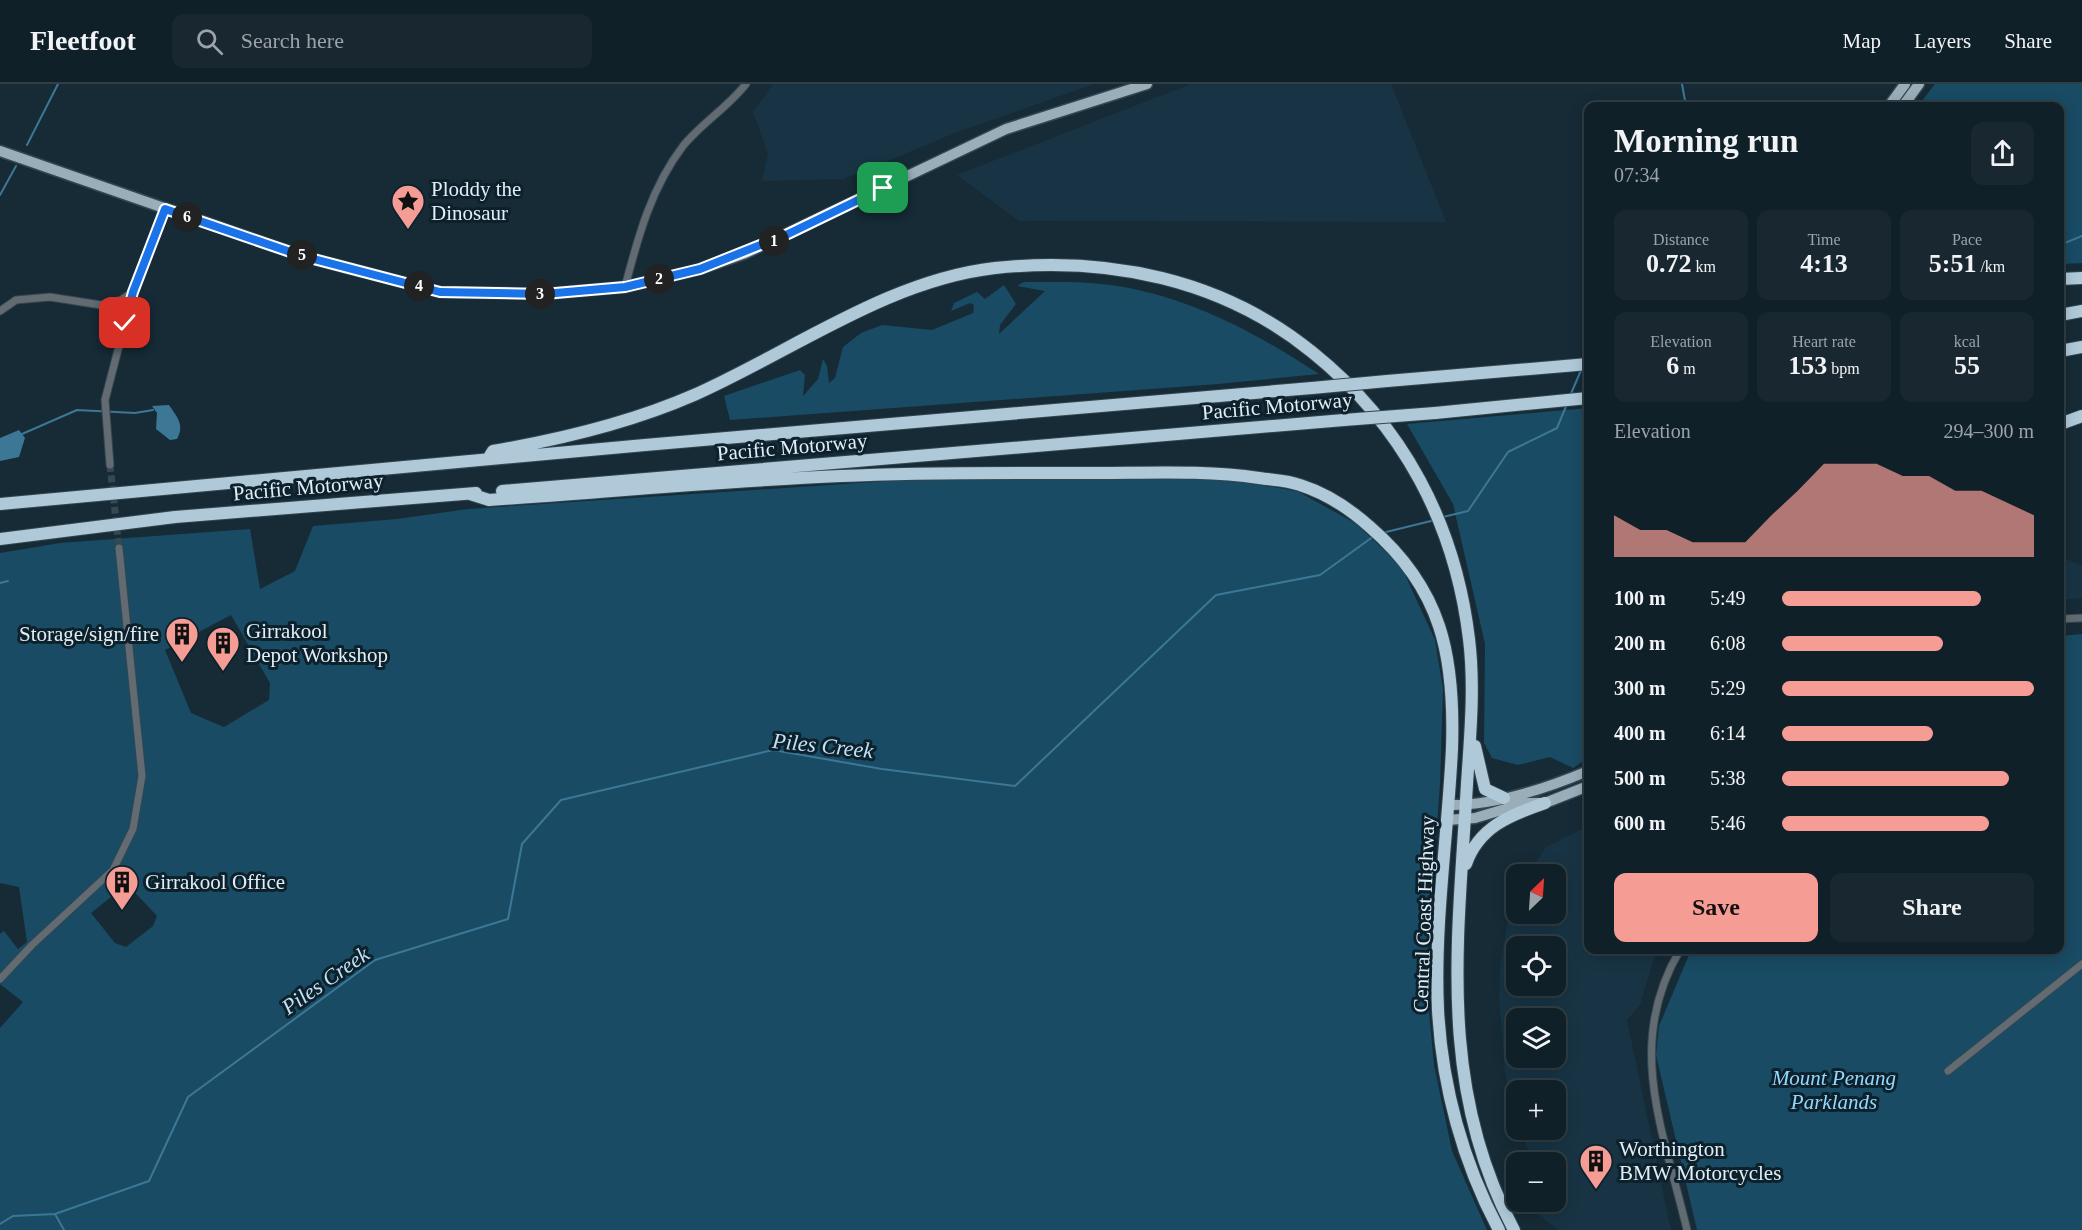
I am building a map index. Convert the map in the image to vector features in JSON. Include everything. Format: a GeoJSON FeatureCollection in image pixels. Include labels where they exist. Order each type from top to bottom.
{"type":"FeatureCollection","features":[{"type":"Feature","properties":{"kind":"highway"},"geometry":{"type":"LineString","coordinates":[[488,459],[494,451],[574,436],[628,420],[695,395],[898,294],[972,272],[1063,263],[1145,273],[1184,283],[1238,305],[1287,333],[1333,369],[1370,408],[1417,471],[1445,534],[1454,563],[1470,641],[1471,721],[1485,789],[1503,798]]}},
{"type":"Feature","properties":{"kind":"highway"},"geometry":{"type":"LineString","coordinates":[[2064,279],[2082,278]]}},
{"type":"Feature","properties":{"kind":"highway"},"geometry":{"type":"LineString","coordinates":[[2064,314],[2082,311]]}},
{"type":"Feature","properties":{"kind":"highway"},"geometry":{"type":"LineString","coordinates":[[2064,350],[2082,347]]}},
{"type":"Feature","properties":{"kind":"highway","name":"Pacific Motorway"},"geometry":{"type":"LineString","coordinates":[[0,504],[488,459],[1584,364]]}},
{"type":"Feature","properties":{"kind":"highway","name":"Pacific Motorway"},"geometry":{"type":"LineString","coordinates":[[0,539],[175,517],[1435,413],[1584,398]]}},
{"type":"Feature","properties":{"kind":"highway"},"geometry":{"type":"LineString","coordinates":[[2064,423],[2082,416]]}},
{"type":"Feature","properties":{"kind":"highway","name":"Central Coast Highway"},"geometry":{"type":"LineString","coordinates":[[470,494],[489,500],[890,474],[1227,474],[1298,484],[1331,499],[1359,517],[1405,561],[1432,609],[1445,644],[1450,668],[1452,748],[1437,979],[1442,1052],[1461,1139],[1481,1194],[1499,1230]]}},
{"type":"Feature","properties":{"kind":"highway","name":"Central Coast Highway"},"geometry":{"type":"LineString","coordinates":[[1471,721],[1456,978],[1460,1052],[1470,1110],[1482,1152],[1514,1230]]}},
{"type":"Feature","properties":{"kind":"highway"},"geometry":{"type":"LineString","coordinates":[[1461,883],[1469,856],[1484,834],[1508,816],[1545,803]]}},
{"type":"Feature","properties":{"kind":"main road"},"geometry":{"type":"LineString","coordinates":[[0,151],[302,256],[440,292],[544,294],[625,287],[700,269],[746,253],[1006,129],[1147,84]]}},
{"type":"Feature","properties":{"kind":"main road"},"geometry":{"type":"LineString","coordinates":[[1892,102],[1905,84]]}},
{"type":"Feature","properties":{"kind":"main road"},"geometry":{"type":"LineString","coordinates":[[1906,102],[1919,84]]}},
{"type":"Feature","properties":{"kind":"main road"},"geometry":{"type":"LineString","coordinates":[[1448,806],[1466,806],[1503,798],[1584,772]]}},
{"type":"Feature","properties":{"kind":"main road"},"geometry":{"type":"LineString","coordinates":[[1447,820],[1466,820],[1525,802],[1545,803],[1584,788]]}},
{"type":"Feature","properties":{"kind":"street"},"geometry":{"type":"LineString","coordinates":[[625,287],[643,222],[660,181],[684,146],[746,84]]}},
{"type":"Feature","properties":{"kind":"street"},"geometry":{"type":"LineString","coordinates":[[111,465],[105,400],[133,292],[165,209]]}},
{"type":"Feature","properties":{"kind":"street"},"geometry":{"type":"LineString","coordinates":[[0,311],[16,300],[50,297],[101,305],[121,300],[133,292]]}},
{"type":"Feature","properties":{"kind":"street"},"geometry":{"type":"LineString","coordinates":[[0,979],[32,945],[113,870],[134,829],[142,776],[119,548]]}},
{"type":"Feature","properties":{"kind":"street"},"geometry":{"type":"LineString","coordinates":[[2064,619],[2082,618]]}},
{"type":"Feature","properties":{"kind":"street"},"geometry":{"type":"LineString","coordinates":[[1678,954],[1658,996],[1652,1024],[1650,1061],[1655,1097],[1688,1230]]}},
{"type":"Feature","properties":{"kind":"street"},"geometry":{"type":"LineString","coordinates":[[1948,1071],[2082,964]]}},
{"type":"Feature","properties":{"kind":"shaded area"},"geometry":{"type":"Polygon","coordinates":[[[773,84],[1094,84],[955,133],[844,179],[762,181],[768,154],[753,112],[773,84]]]}},
{"type":"Feature","properties":{"kind":"shaded area"},"geometry":{"type":"Polygon","coordinates":[[[1191,84],[1391,84],[1446,222],[1019,221],[957,175],[1191,84]]]}},
{"type":"Feature","properties":{"kind":"shaded area"},"geometry":{"type":"Polygon","coordinates":[[[169,405],[180,425],[177,439],[170,440],[156,429],[157,413],[152,406],[169,405]]]}},
{"type":"Feature","properties":{"kind":"shaded area"},"geometry":{"type":"Polygon","coordinates":[[[19,430],[25,438],[19,457],[0,461],[0,438],[19,430]]]}},
{"type":"Feature","properties":{"kind":"shaded area"},"geometry":{"type":"Polygon","coordinates":[[[2064,558],[2082,566],[2082,598],[2064,600],[2064,558]]]}},
{"type":"Feature","properties":{"kind":"shaded area"},"geometry":{"type":"Polygon","coordinates":[[[1584,828],[1584,954],[1658,954],[1654,958],[1640,1005],[1627,1020],[1671,1230],[1559,1230],[1537,1214],[1536,1212],[1566,1212],[1566,1152],[1529,1152],[1524,1140],[1566,1140],[1566,1080],[1507,1080],[1499,998],[1500,965],[1507,924],[1566,924],[1566,864],[1535,864],[1546,847],[1584,828]]]}},
{"type":"Feature","properties":{"kind":"green space"},"geometry":{"type":"Polygon","coordinates":[[[1935,84],[2082,84],[2082,263],[2064,264],[2064,102],[1921,102],[1935,84]]]}},
{"type":"Feature","properties":{"kind":"green space"},"geometry":{"type":"Polygon","coordinates":[[[1024,282],[1111,285],[1167,298],[1194,307],[1245,330],[1319,374],[1218,384],[730,420],[724,396],[800,370],[805,375],[803,396],[818,379],[823,359],[827,366],[829,383],[835,378],[843,347],[861,333],[882,325],[932,330],[973,313],[974,305],[970,303],[951,311],[954,303],[977,292],[985,299],[1004,285],[1016,304],[1000,325],[999,334],[1045,291],[1017,286],[1024,282]]]}},
{"type":"Feature","properties":{"kind":"green space"},"geometry":{"type":"Polygon","coordinates":[[[1584,408],[1584,761],[1573,768],[1550,757],[1518,765],[1492,758],[1484,743],[1485,644],[1453,504],[1407,424],[1584,408]]]}},
{"type":"Feature","properties":{"kind":"green space"},"geometry":{"type":"Polygon","coordinates":[[[918,479],[1224,479],[1297,491],[1355,523],[1401,566],[1435,640],[1443,689],[1440,784],[1426,980],[1434,1065],[1452,1151],[1487,1230],[0,1230],[0,1028],[23,1002],[0,984],[0,934],[4,931],[18,949],[27,942],[19,887],[0,883],[0,553],[60,543],[250,529],[260,589],[295,571],[313,526],[397,519],[468,509],[918,479]],[[231,615],[165,650],[191,713],[224,727],[269,700],[270,683],[231,615]],[[127,884],[91,913],[115,943],[126,947],[153,926],[157,916],[127,884]]]}},
{"type":"Feature","properties":{"kind":"green space","name":"Mount Penang Parklands"},"geometry":{"type":"Polygon","coordinates":[[[2082,634],[2082,1230],[1697,1230],[1656,1055],[1659,1026],[1689,954],[2064,954],[2064,636],[2082,634]]]}},
{"type":"Feature","properties":{"kind":"waterway"},"geometry":{"type":"LineString","coordinates":[[27,145],[58,84]]}},
{"type":"Feature","properties":{"kind":"waterway","name":"Piles Creek"},"geometry":{"type":"LineString","coordinates":[[1682,84],[1685,102]]}},
{"type":"Feature","properties":{"kind":"waterway"},"geometry":{"type":"LineString","coordinates":[[0,195],[16,166]]}},
{"type":"Feature","properties":{"kind":"waterway"},"geometry":{"type":"LineString","coordinates":[[2064,243],[2082,236]]}},
{"type":"Feature","properties":{"kind":"waterway","name":"Piles Creek"},"geometry":{"type":"LineString","coordinates":[[1570,396],[1582,368]]}},
{"type":"Feature","properties":{"kind":"waterway","name":"Piles Creek"},"geometry":{"type":"LineString","coordinates":[[1443,517],[1468,511],[1508,452],[1557,428],[1567,404]]}},
{"type":"Feature","properties":{"kind":"waterway"},"geometry":{"type":"LineString","coordinates":[[22,434],[77,410],[135,413],[153,410]]}},
{"type":"Feature","properties":{"kind":"waterway","name":"Piles Creek"},"geometry":{"type":"LineString","coordinates":[[1382,533],[1435,520]]}},
{"type":"Feature","properties":{"kind":"waterway","name":"Piles Creek"},"geometry":{"type":"LineString","coordinates":[[0,1224],[13,1216],[55,1214],[149,1181],[188,1097],[375,960],[508,919],[522,844],[561,800],[773,750],[882,769],[1015,786],[1216,595],[1320,575],[1374,536]]}},
{"type":"Feature","properties":{"kind":"waterway"},"geometry":{"type":"LineString","coordinates":[[0,583],[8,581]]}},
{"type":"Feature","properties":{"kind":"waterway"},"geometry":{"type":"LineString","coordinates":[[55,1214],[64,1230]]}},
{"type":"Feature","properties":{"kind":"tunnel"},"geometry":{"type":"LineString","coordinates":[[110,465],[119,548]]}},
{"type":"Feature","properties":{"kind":"place","name":"Ploddy the Dinosaur"},"geometry":{"type":"Point","coordinates":[408,230]}},
{"type":"Feature","properties":{"kind":"place","name":"Storage/sign/fire"},"geometry":{"type":"Point","coordinates":[182,663]}},
{"type":"Feature","properties":{"kind":"place","name":"Girrakool Depot Workshop"},"geometry":{"type":"Point","coordinates":[223,672]}},
{"type":"Feature","properties":{"kind":"place","name":"Girrakool Office"},"geometry":{"type":"Point","coordinates":[122,911]}},
{"type":"Feature","properties":{"kind":"place","name":"Worthington BMW Motorcycles"},"geometry":{"type":"Point","coordinates":[1596,1190]}},
{"type":"Feature","properties":{"kind":"route"},"geometry":{"type":"LineString","coordinates":[[125,323],[133,292],[165,209],[302,256],[440,292],[544,294],[625,287],[700,269],[746,253],[883,188]]}}]}
